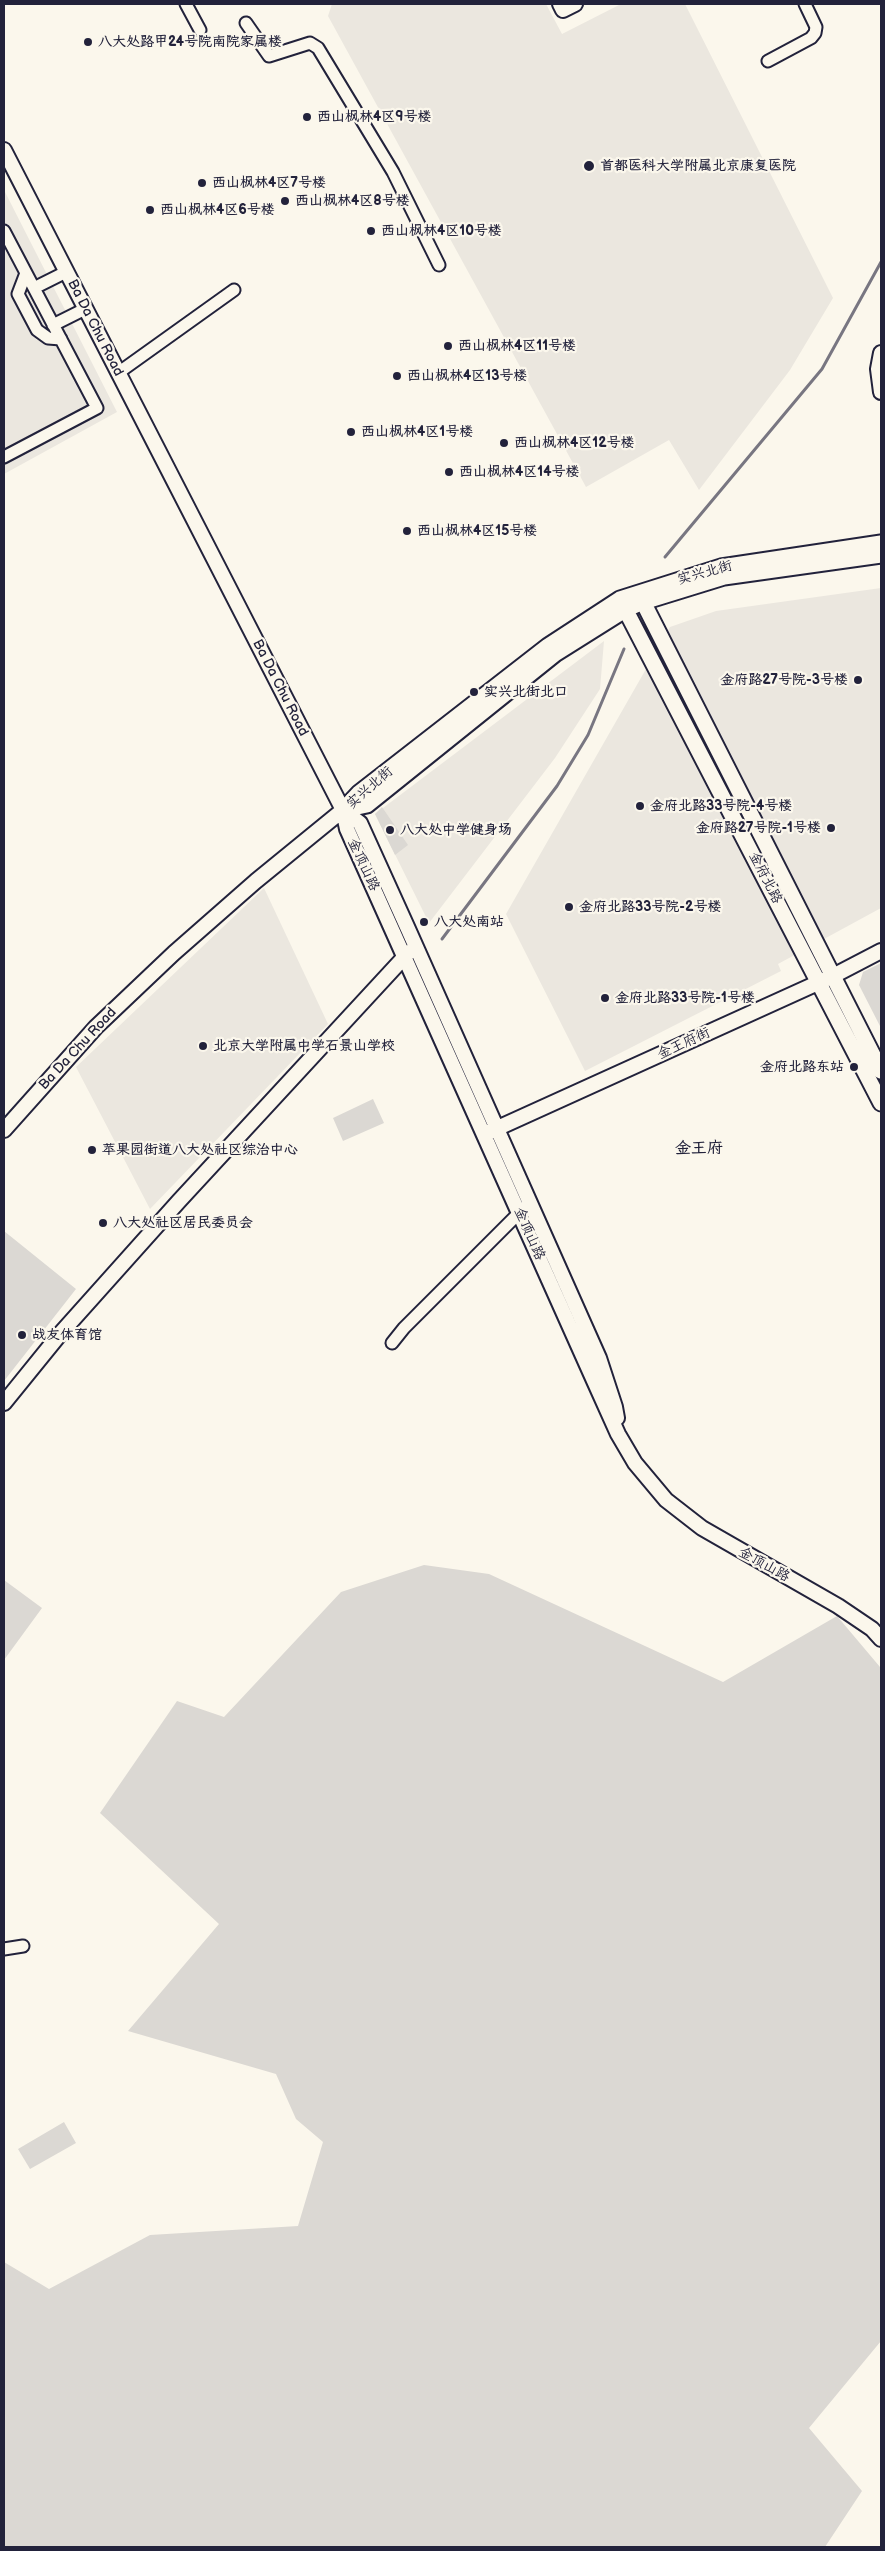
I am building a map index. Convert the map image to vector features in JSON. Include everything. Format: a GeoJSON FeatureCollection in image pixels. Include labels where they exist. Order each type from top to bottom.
{"type":"FeatureCollection","features":[{"type":"Feature","properties":{"kind":"main road","name":"实兴北街"},"geometry":{"type":"LineString","coordinates":[[343,810],[367,804],[555,654],[623,605],[722,566],[881,543]]}},
{"type":"Feature","properties":{"kind":"main road","name":"实兴北街"},"geometry":{"type":"LineString","coordinates":[[641,597],[724,577],[881,555]]}},
{"type":"Feature","properties":{"kind":"main road","name":"金府北路"},"geometry":{"type":"LineString","coordinates":[[641,597],[881,1071]]}},
{"type":"Feature","properties":{"kind":"main road","name":"金府北路"},"geometry":{"type":"LineString","coordinates":[[623,605],[696,741],[881,1103]]}},
{"type":"Feature","properties":{"kind":"street"},"geometry":{"type":"LineString","coordinates":[[186,4],[200,30]]}},
{"type":"Feature","properties":{"kind":"street"},"geometry":{"type":"LineString","coordinates":[[768,61],[811,38],[815,33],[816,27],[805,4]]}},
{"type":"Feature","properties":{"kind":"street"},"geometry":{"type":"LineString","coordinates":[[246,23],[269,56],[310,42],[318,48],[393,172],[439,265]]}},
{"type":"Feature","properties":{"kind":"street","name":"Ba Da Chu Road"},"geometry":{"type":"LineString","coordinates":[[4,150],[343,810],[256,881],[174,953],[96,1027],[4,1130]]}},
{"type":"Feature","properties":{"kind":"street"},"geometry":{"type":"LineString","coordinates":[[4,232],[97,408],[4,457]]}},
{"type":"Feature","properties":{"kind":"street"},"geometry":{"type":"LineString","coordinates":[[34,288],[66,272]]}},
{"type":"Feature","properties":{"kind":"street"},"geometry":{"type":"LineString","coordinates":[[26,273],[18,294],[37,330],[48,338],[61,339]]}},
{"type":"Feature","properties":{"kind":"street"},"geometry":{"type":"LineString","coordinates":[[118,373],[234,290]]}},
{"type":"Feature","properties":{"kind":"street"},"geometry":{"type":"LineString","coordinates":[[53,325],[84,309]]}},
{"type":"Feature","properties":{"kind":"street"},"geometry":{"type":"LineString","coordinates":[[881,353],[878,369],[881,392]]}},
{"type":"Feature","properties":{"kind":"street","name":"金顶山路"},"geometry":{"type":"LineString","coordinates":[[343,810],[360,823],[416,947],[618,1434],[635,1463],[649,1481],[686,1517],[724,1543],[838,1606],[872,1629],[881,1639]]}},
{"type":"Feature","properties":{"kind":"street","name":"金顶山路"},"geometry":{"type":"LineString","coordinates":[[343,810],[347,829],[404,956],[491,1131]]}},
{"type":"Feature","properties":{"kind":"street"},"geometry":{"type":"LineString","coordinates":[[4,1403],[60,1334],[172,1209],[404,956],[416,947]]}},
{"type":"Feature","properties":{"kind":"street","name":"金王府街"},"geometry":{"type":"LineString","coordinates":[[491,1131],[833,976],[881,951]]}},
{"type":"Feature","properties":{"kind":"street"},"geometry":{"type":"LineString","coordinates":[[392,1343],[404,1328],[525,1207]]}},
{"type":"Feature","properties":{"kind":"street"},"geometry":{"type":"LineString","coordinates":[[4,1949],[23,1946]]}},
{"type":"Feature","properties":{"kind":"shaded area","name":"首都医科大学附属北京康复医院"},"geometry":{"type":"Polygon","coordinates":[[[332,4],[546,4],[562,34],[621,4],[685,4],[833,298],[790,370],[699,490],[669,440],[586,487],[328,16],[332,4]]]}},
{"type":"Feature","properties":{"kind":"shaded area"},"geometry":{"type":"Polygon","coordinates":[[[4,190],[117,412],[4,474],[4,190]]]}},
{"type":"Feature","properties":{"kind":"shaded area"},"geometry":{"type":"Polygon","coordinates":[[[881,588],[881,908],[778,964],[781,971],[585,1071],[506,914],[670,627],[716,611],[881,588]]]}},
{"type":"Feature","properties":{"kind":"shaded area"},"geometry":{"type":"Polygon","coordinates":[[[604,641],[600,689],[555,758],[429,923],[375,814],[604,641]]]}},
{"type":"Feature","properties":{"kind":"shaded area","name":"八大处中学健身场"},"geometry":{"type":"Polygon","coordinates":[[[382,807],[408,845],[395,855],[375,814],[382,807]]]}},
{"type":"Feature","properties":{"kind":"shaded area","name":"北京大学附属中学石景山学校"},"geometry":{"type":"Polygon","coordinates":[[[264,888],[328,1024],[150,1209],[76,1067],[264,888]]]}},
{"type":"Feature","properties":{"kind":"shaded area"},"geometry":{"type":"Polygon","coordinates":[[[881,963],[881,1028],[859,985],[863,972],[881,963]]]}},
{"type":"Feature","properties":{"kind":"shaded area"},"geometry":{"type":"Polygon","coordinates":[[[373,1099],[384,1123],[343,1141],[333,1118],[373,1099]]]}},
{"type":"Feature","properties":{"kind":"shaded area","name":"战友体育馆"},"geometry":{"type":"Polygon","coordinates":[[[4,1231],[76,1289],[4,1381],[4,1231]]]}},
{"type":"Feature","properties":{"kind":"shaded area"},"geometry":{"type":"Polygon","coordinates":[[[424,1565],[489,1574],[723,1682],[837,1616],[880,1667],[881,2341],[809,2428],[862,2491],[825,2547],[4,2547],[4,2262],[49,2289],[150,2235],[298,2226],[323,2142],[296,2119],[276,2074],[128,2031],[219,1924],[100,1813],[177,1701],[224,1717],[341,1592],[424,1565]]]}},
{"type":"Feature","properties":{"kind":"shaded area"},"geometry":{"type":"Polygon","coordinates":[[[4,1580],[42,1608],[4,1660],[4,1580]]]}},
{"type":"Feature","properties":{"kind":"shaded area"},"geometry":{"type":"Polygon","coordinates":[[[64,2122],[76,2143],[30,2169],[18,2149],[64,2122]]]}},
{"type":"Feature","properties":{"kind":"waterway"},"geometry":{"type":"LineString","coordinates":[[665,557],[822,369],[881,262]]}},
{"type":"Feature","properties":{"kind":"waterway"},"geometry":{"type":"LineString","coordinates":[[442,939],[557,786],[588,735],[624,649]]}},
{"type":"Feature","properties":{"kind":"place","name":"八大处路甲24号院南院家属楼"},"geometry":{"type":"Point","coordinates":[88,42]}},
{"type":"Feature","properties":{"kind":"place","name":"西山枫林4区9号楼"},"geometry":{"type":"Point","coordinates":[307,117]}},
{"type":"Feature","properties":{"kind":"place","name":"首都医科大学附属北京康复医院"},"geometry":{"type":"Point","coordinates":[589,166]}},
{"type":"Feature","properties":{"kind":"place","name":"西山枫林4区7号楼"},"geometry":{"type":"Point","coordinates":[202,183]}},
{"type":"Feature","properties":{"kind":"place","name":"西山枫林4区8号楼"},"geometry":{"type":"Point","coordinates":[285,201]}},
{"type":"Feature","properties":{"kind":"place","name":"西山枫林4区6号楼"},"geometry":{"type":"Point","coordinates":[150,210]}},
{"type":"Feature","properties":{"kind":"place","name":"西山枫林4区10号楼"},"geometry":{"type":"Point","coordinates":[371,231]}},
{"type":"Feature","properties":{"kind":"place","name":"西山枫林4区11号楼"},"geometry":{"type":"Point","coordinates":[448,346]}},
{"type":"Feature","properties":{"kind":"place","name":"西山枫林4区13号楼"},"geometry":{"type":"Point","coordinates":[397,376]}},
{"type":"Feature","properties":{"kind":"place","name":"西山枫林4区1号楼"},"geometry":{"type":"Point","coordinates":[351,432]}},
{"type":"Feature","properties":{"kind":"place","name":"西山枫林4区12号楼"},"geometry":{"type":"Point","coordinates":[504,443]}},
{"type":"Feature","properties":{"kind":"place","name":"西山枫林4区14号楼"},"geometry":{"type":"Point","coordinates":[449,472]}},
{"type":"Feature","properties":{"kind":"place","name":"西山枫林4区15号楼"},"geometry":{"type":"Point","coordinates":[407,531]}},
{"type":"Feature","properties":{"kind":"place","name":"金府路27号院-3号楼"},"geometry":{"type":"Point","coordinates":[858,680]}},
{"type":"Feature","properties":{"kind":"place","name":"实兴北街北口"},"geometry":{"type":"Point","coordinates":[474,692]}},
{"type":"Feature","properties":{"kind":"place","name":"金府北路33号院-4号楼"},"geometry":{"type":"Point","coordinates":[640,806]}},
{"type":"Feature","properties":{"kind":"place","name":"金府路27号院-1号楼"},"geometry":{"type":"Point","coordinates":[831,828]}},
{"type":"Feature","properties":{"kind":"place","name":"八大处中学健身场"},"geometry":{"type":"Point","coordinates":[390,830]}},
{"type":"Feature","properties":{"kind":"place","name":"金府北路33号院-2号楼"},"geometry":{"type":"Point","coordinates":[569,907]}},
{"type":"Feature","properties":{"kind":"place","name":"八大处南站"},"geometry":{"type":"Point","coordinates":[424,922]}},
{"type":"Feature","properties":{"kind":"place","name":"金府北路33号院-1号楼"},"geometry":{"type":"Point","coordinates":[605,998]}},
{"type":"Feature","properties":{"kind":"place","name":"北京大学附属中学石景山学校"},"geometry":{"type":"Point","coordinates":[203,1046]}},
{"type":"Feature","properties":{"kind":"place","name":"金府北路东站"},"geometry":{"type":"Point","coordinates":[854,1067]}},
{"type":"Feature","properties":{"kind":"place","name":"苹果园街道八大处社区综治中心"},"geometry":{"type":"Point","coordinates":[92,1150]}},
{"type":"Feature","properties":{"kind":"place","name":"八大处社区居民委员会"},"geometry":{"type":"Point","coordinates":[103,1223]}},
{"type":"Feature","properties":{"kind":"place","name":"战友体育馆"},"geometry":{"type":"Point","coordinates":[22,1335]}},
{"type":"Feature","properties":{"kind":"district","name":"金王府"},"geometry":{"type":"Point","coordinates":[699,1149]}}]}
